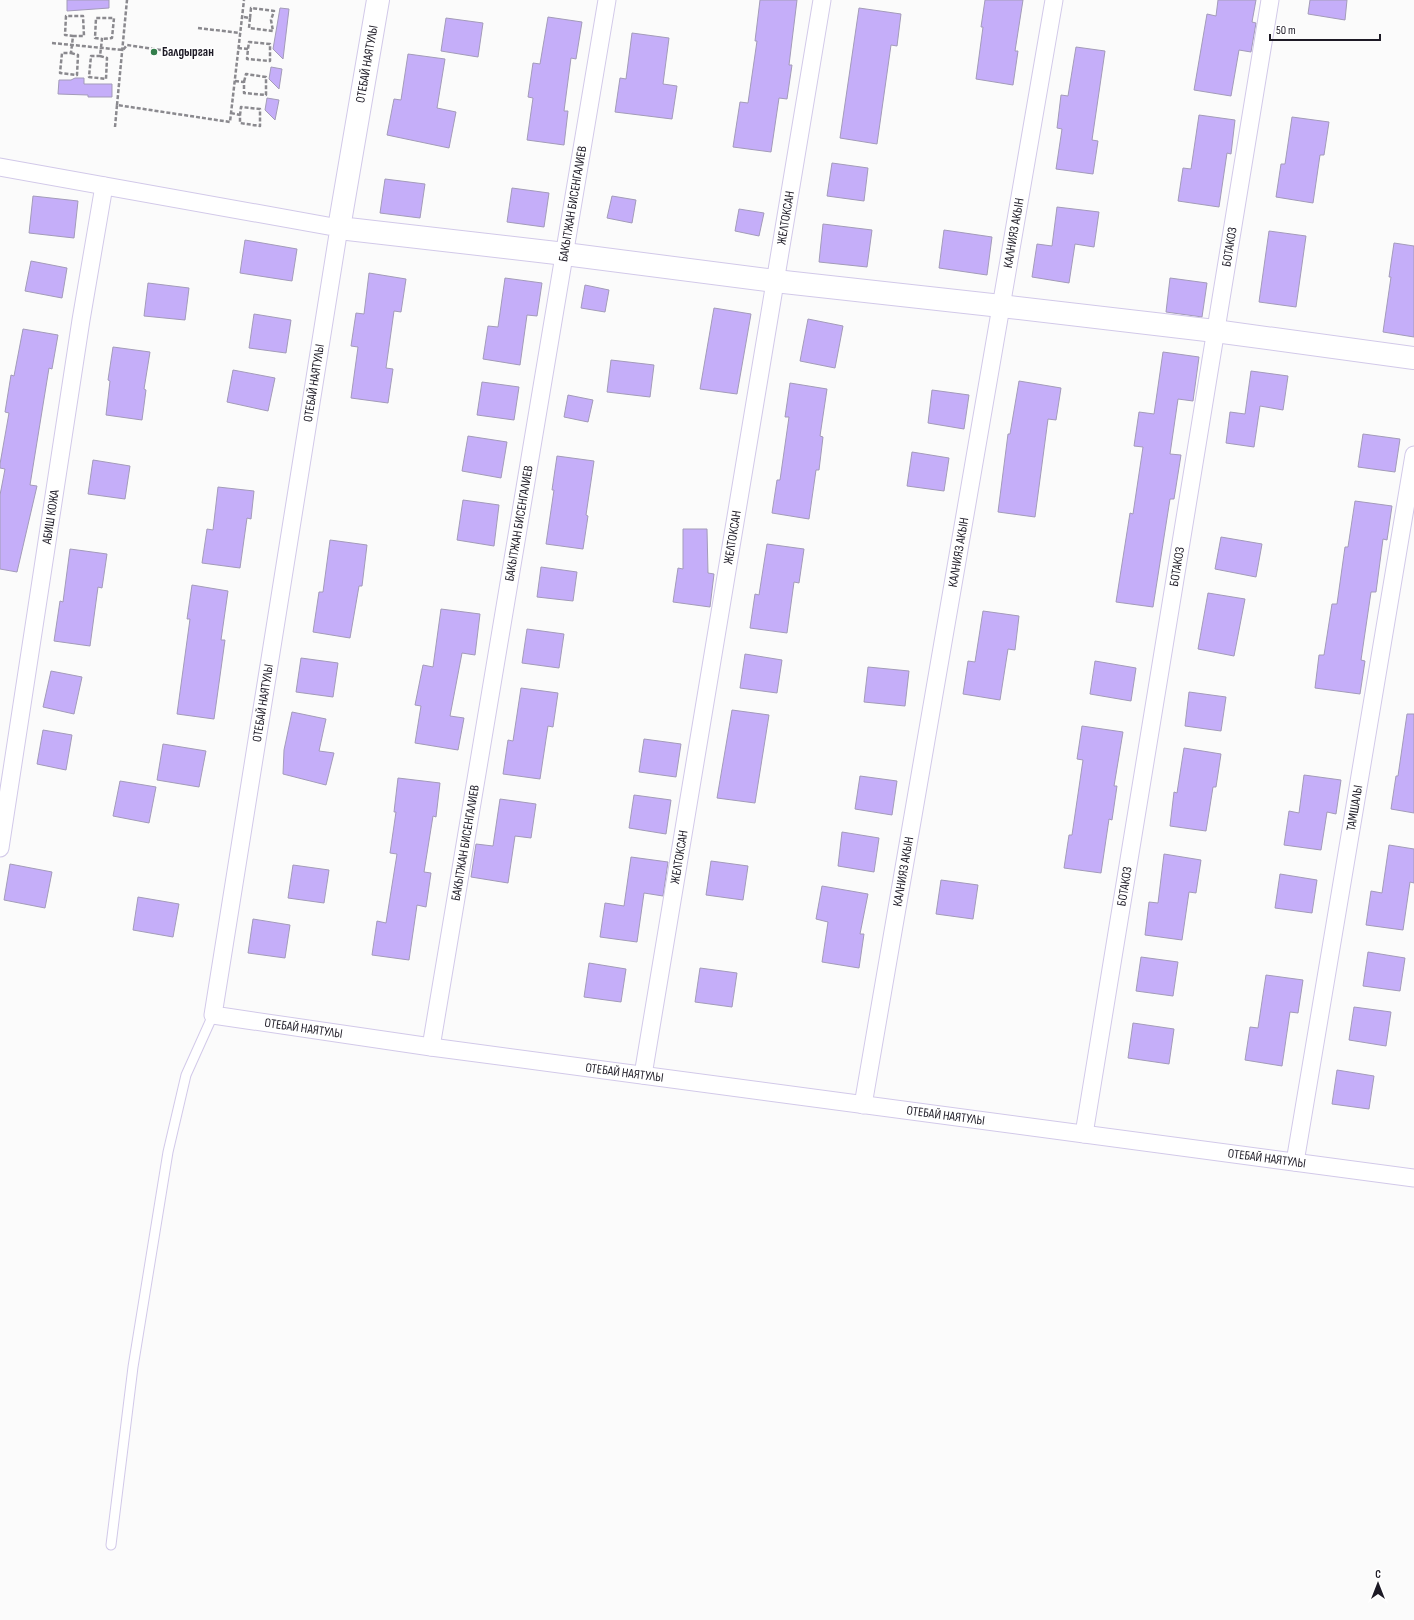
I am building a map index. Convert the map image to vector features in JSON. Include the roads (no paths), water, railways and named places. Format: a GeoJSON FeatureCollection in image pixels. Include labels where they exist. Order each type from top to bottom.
{"type":"FeatureCollection","features":[{"type":"Feature","properties":{"kind":"street","name":"ОТЕБАЙ НАЯТУЛЫ"},"geometry":{"type":"LineString","coordinates":[[378,0],[339,228],[213,1015],[431,1047],[1414,1178]]}},
{"type":"Feature","properties":{"kind":"street","name":"БАКЫТЖАН БИСЕНГАЛИЕВ"},"geometry":{"type":"LineString","coordinates":[[431,1047],[607,0]]}},
{"type":"Feature","properties":{"kind":"street","name":"ЖЕЛТОКСАН"},"geometry":{"type":"LineString","coordinates":[[643,1075],[822,0]]}},
{"type":"Feature","properties":{"kind":"street","name":"КАЛНИЯЗ АКЫН"},"geometry":{"type":"LineString","coordinates":[[863,1104],[1054,0]]}},
{"type":"Feature","properties":{"kind":"street","name":"БОТАКОЗ"},"geometry":{"type":"LineString","coordinates":[[1084,1134],[1270,0]]}},
{"type":"Feature","properties":{"kind":"street"},"geometry":{"type":"LineString","coordinates":[[0,167],[339,228],[565,254],[776,281],[1215,331],[1414,358]]}},
{"type":"Feature","properties":{"kind":"street","name":"АБИШ КОЖА"},"geometry":{"type":"LineString","coordinates":[[0,848],[80,328],[104,186]]}},
{"type":"Feature","properties":{"kind":"street","name":"ТАМШАЛЫ"},"geometry":{"type":"LineString","coordinates":[[1295,1162],[1414,454]]}},
{"type":"Feature","properties":{"kind":"lane"},"geometry":{"type":"LineString","coordinates":[[111,1545],[133,1367],[168,1152],[186,1075],[213,1015]]}},
{"type":"Feature","properties":{"kind":"place","name":"Балдырган"},"geometry":{"type":"Point","coordinates":[154,52]}}]}
